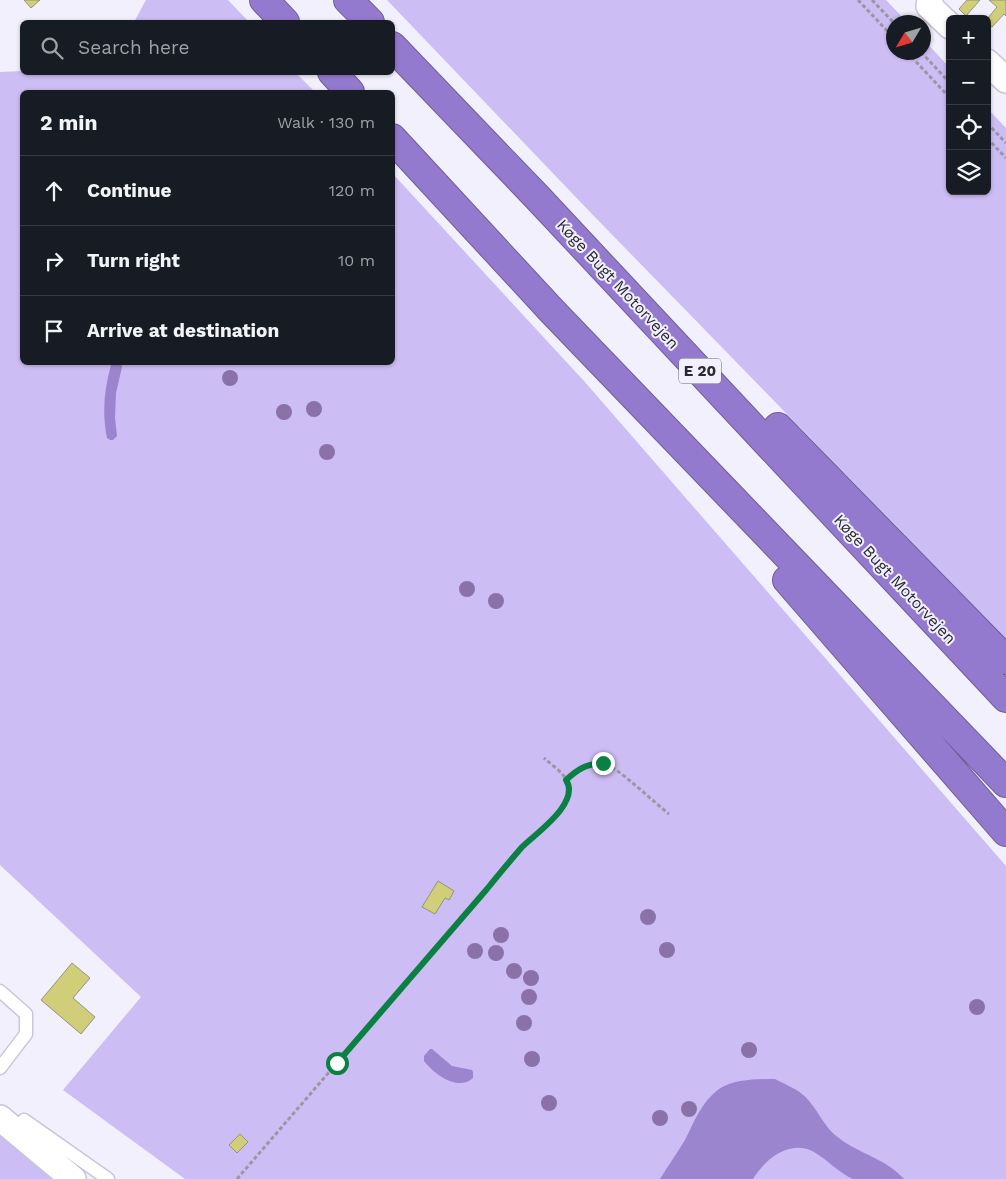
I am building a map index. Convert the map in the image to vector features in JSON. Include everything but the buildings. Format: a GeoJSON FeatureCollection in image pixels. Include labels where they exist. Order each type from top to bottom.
{"type":"FeatureCollection","features":[{"type":"Feature","properties":{"kind":"highway"},"geometry":{"type":"LineString","coordinates":[[264,0],[283,20]]}},
{"type":"Feature","properties":{"kind":"highway"},"geometry":{"type":"LineString","coordinates":[[348,0],[368,20]]}},
{"type":"Feature","properties":{"kind":"highway","name":"Køge Bugt Motorvejen"},"geometry":{"type":"LineString","coordinates":[[395,49],[537,197],[1006,698]]}},
{"type":"Feature","properties":{"kind":"highway"},"geometry":{"type":"LineString","coordinates":[[335,75],[348,90]]}},
{"type":"Feature","properties":{"kind":"highway"},"geometry":{"type":"LineString","coordinates":[[395,141],[551,310],[1006,783]]}},
{"type":"Feature","properties":{"kind":"highway"},"geometry":{"type":"LineString","coordinates":[[537,197],[570,216],[1006,660]]}},
{"type":"Feature","properties":{"kind":"highway"},"geometry":{"type":"LineString","coordinates":[[551,310],[1006,832]]}},
{"type":"Feature","properties":{"kind":"street"},"geometry":{"type":"LineString","coordinates":[[930,0],[929,6],[946,22]]}},
{"type":"Feature","properties":{"kind":"street"},"geometry":{"type":"LineString","coordinates":[[991,66],[1006,80]]}},
{"type":"Feature","properties":{"kind":"street"},"geometry":{"type":"LineString","coordinates":[[7,1124],[73,1179]]}},
{"type":"Feature","properties":{"kind":"lane"},"geometry":{"type":"LineString","coordinates":[[0,991],[26,1014],[26,1034],[0,1068]]}},
{"type":"Feature","properties":{"kind":"lane"},"geometry":{"type":"LineString","coordinates":[[7,1124],[24,1120],[108,1179]]}},
{"type":"Feature","properties":{"kind":"path"},"geometry":{"type":"LineString","coordinates":[[858,0],[886,30]]}},
{"type":"Feature","properties":{"kind":"path"},"geometry":{"type":"LineString","coordinates":[[872,0],[886,15]]}},
{"type":"Feature","properties":{"kind":"path"},"geometry":{"type":"LineString","coordinates":[[914,60],[946,94]]}},
{"type":"Feature","properties":{"kind":"path"},"geometry":{"type":"LineString","coordinates":[[928,60],[946,79]]}},
{"type":"Feature","properties":{"kind":"path"},"geometry":{"type":"LineString","coordinates":[[991,127],[1006,143]]}},
{"type":"Feature","properties":{"kind":"path"},"geometry":{"type":"LineString","coordinates":[[991,142],[1006,158]]}},
{"type":"Feature","properties":{"kind":"path"},"geometry":{"type":"LineString","coordinates":[[237,1179],[509,861],[562,808],[567,796],[568,784],[561,773],[544,758]]}},
{"type":"Feature","properties":{"kind":"path"},"geometry":{"type":"LineString","coordinates":[[566,780],[578,769],[603,763],[615,769],[669,814]]}},
{"type":"Feature","properties":{"kind":"shaded area"},"geometry":{"type":"Polygon","coordinates":[[[146,0],[228,0],[247,20],[135,20],[146,0]]]}},
{"type":"Feature","properties":{"kind":"shaded area"},"geometry":{"type":"Polygon","coordinates":[[[387,0],[886,0],[900,15],[886,15],[886,60],[931,60],[931,48],[946,64],[946,195],[991,195],[991,112],[1006,128],[1006,639],[590,212],[387,0]]]}},
{"type":"Feature","properties":{"kind":"shaded area"},"geometry":{"type":"Polygon","coordinates":[[[20,71],[20,75],[298,75],[313,90],[20,90],[20,365],[395,365],[395,176],[584,381],[1006,866],[1006,1179],[185,1179],[63,1090],[141,997],[0,865],[0,72],[20,71]]]}},
{"type":"Feature","properties":{"kind":"shaded area"},"geometry":{"type":"Polygon","coordinates":[[[111,365],[122,365],[116,393],[115,418],[117,436],[113,440],[107,438],[105,429],[104,402],[111,365]]]}},
{"type":"Feature","properties":{"kind":"shaded area"},"geometry":{"type":"Polygon","coordinates":[[[430,1049],[452,1066],[472,1070],[473,1078],[467,1082],[460,1083],[440,1076],[424,1061],[424,1056],[430,1049]]]}},
{"type":"Feature","properties":{"kind":"shaded area"},"geometry":{"type":"Polygon","coordinates":[[[775,1079],[802,1094],[839,1138],[889,1166],[904,1179],[853,1179],[814,1152],[796,1148],[779,1153],[771,1158],[753,1179],[660,1179],[685,1140],[699,1112],[713,1094],[725,1086],[739,1081],[775,1079]]]}},
{"type":"Feature","properties":{"kind":"shaded area"},"geometry":{"type":"Polygon","coordinates":[[[0,1128],[60,1179],[0,1179],[0,1128]]]}},
{"type":"Feature","properties":{"kind":"route"},"geometry":{"type":"LineString","coordinates":[[337,1063],[509,861],[555,817],[562,808],[567,796],[568,784],[566,780],[578,769],[603,763]]}}]}
